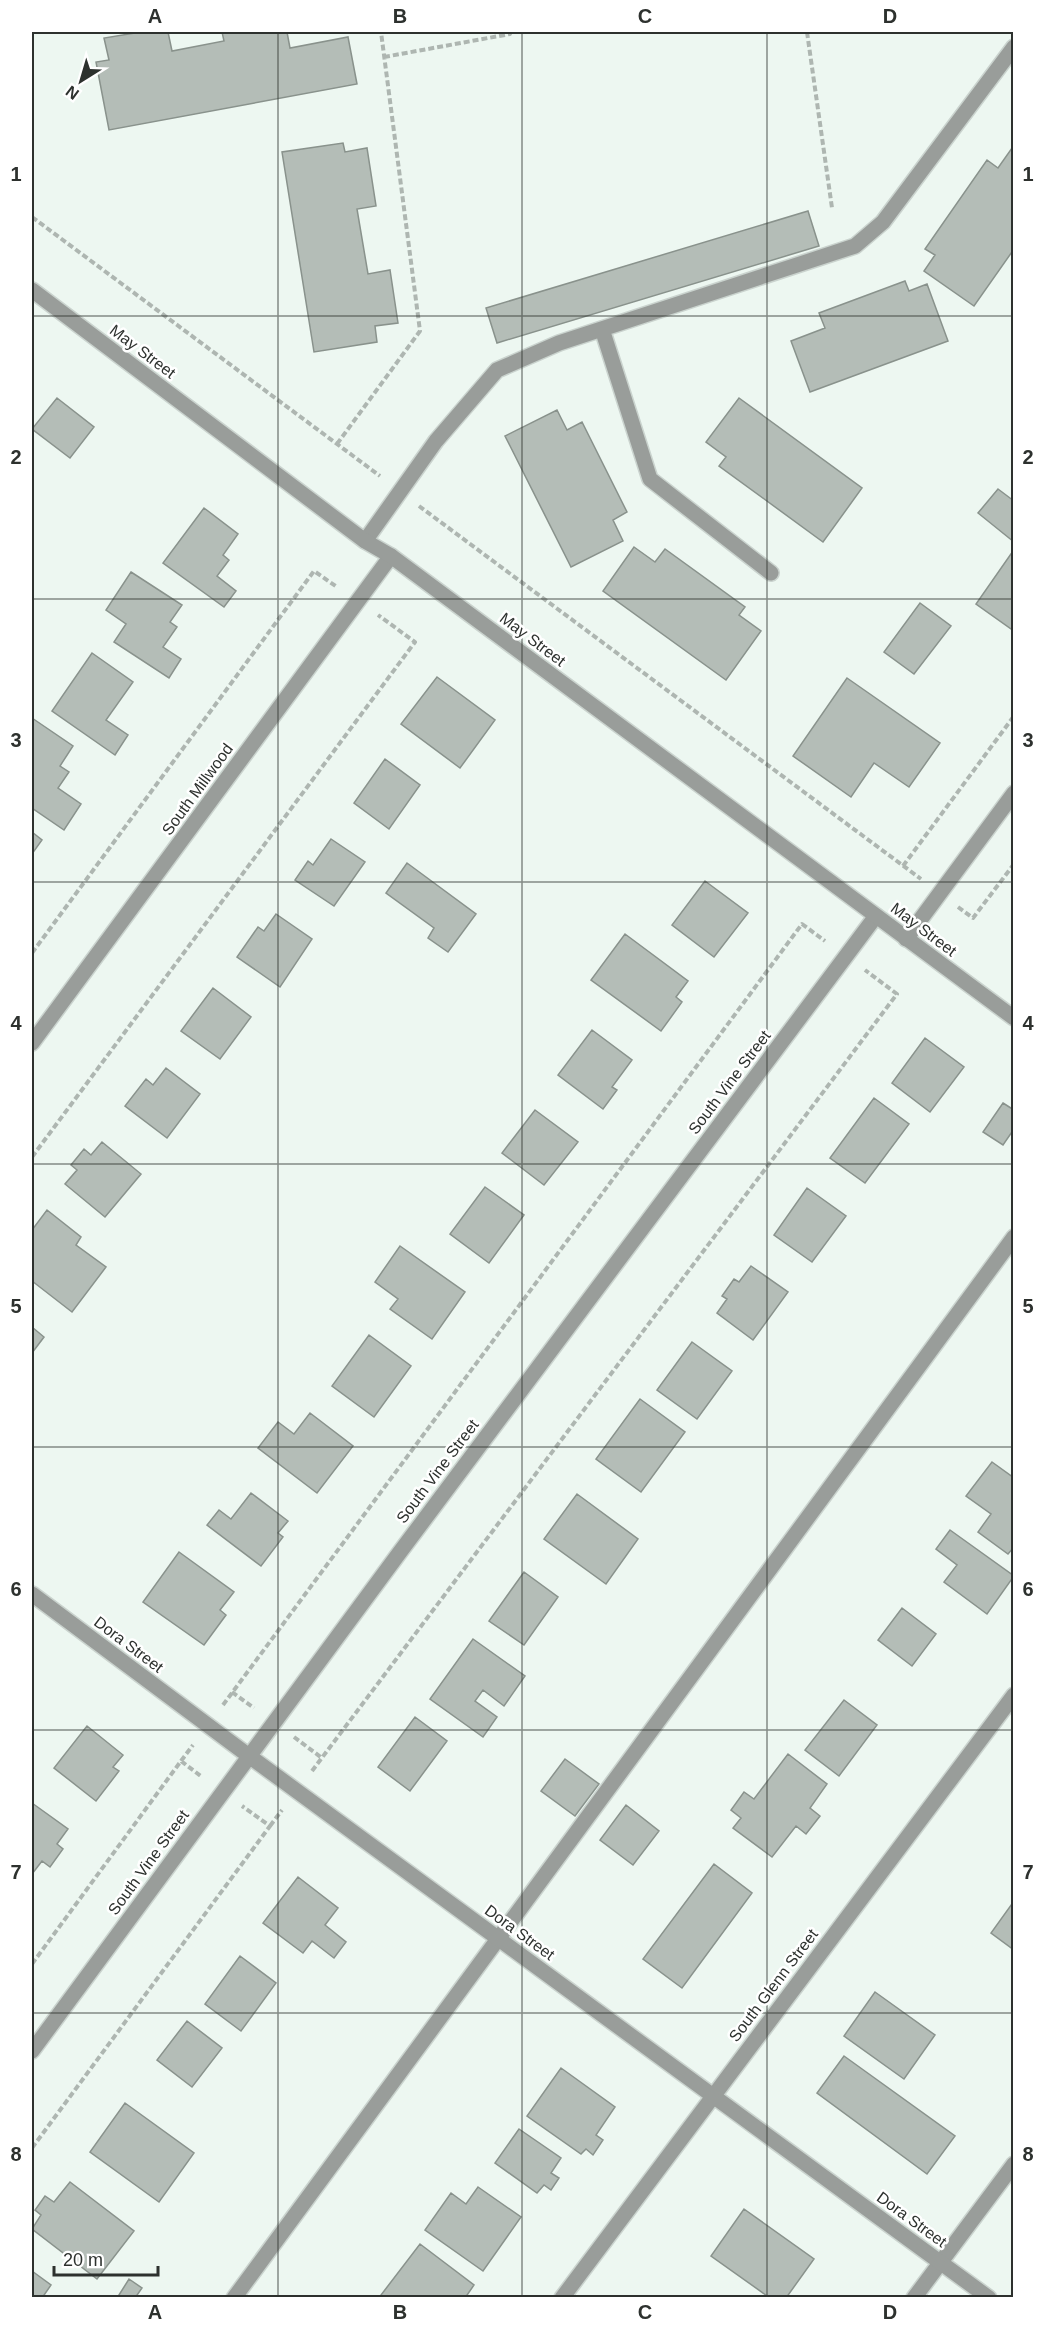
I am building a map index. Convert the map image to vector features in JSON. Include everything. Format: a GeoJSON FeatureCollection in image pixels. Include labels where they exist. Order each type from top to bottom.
{"type":"FeatureCollection","features":[{"type":"Feature","properties":{"kind":"street"},"geometry":{"type":"LineString","coordinates":[[365,541],[436,441],[497,370],[559,343],[855,246],[883,222],[1014,47]]}},
{"type":"Feature","properties":{"kind":"street","name":"May Street"},"geometry":{"type":"LineString","coordinates":[[32,290],[365,541],[391,556],[1014,1018]]}},
{"type":"Feature","properties":{"kind":"street"},"geometry":{"type":"LineString","coordinates":[[602,329],[650,480],[771,573]]}},
{"type":"Feature","properties":{"kind":"street","name":"South Millwood"},"geometry":{"type":"LineString","coordinates":[[32,1043],[391,556]]}},
{"type":"Feature","properties":{"kind":"street"},"geometry":{"type":"LineString","coordinates":[[906,939],[1014,793]]}},
{"type":"Feature","properties":{"kind":"street","name":"South Vine Street"},"geometry":{"type":"LineString","coordinates":[[32,2051],[249,1756],[876,916]]}},
{"type":"Feature","properties":{"kind":"street"},"geometry":{"type":"LineString","coordinates":[[234,2298],[1014,1237]]}},
{"type":"Feature","properties":{"kind":"street","name":"Dora Street"},"geometry":{"type":"LineString","coordinates":[[32,1594],[249,1756],[989,2298]]}},
{"type":"Feature","properties":{"kind":"street","name":"South Glenn Street"},"geometry":{"type":"LineString","coordinates":[[562,2298],[1014,1695]]}},
{"type":"Feature","properties":{"kind":"street"},"geometry":{"type":"LineString","coordinates":[[914,2298],[1014,2164]]}},
{"type":"Feature","properties":{"kind":"path"},"geometry":{"type":"LineString","coordinates":[[337,444],[420,331],[381,32]]}},
{"type":"Feature","properties":{"kind":"path"},"geometry":{"type":"LineString","coordinates":[[384,57],[510,34],[510,32]]}},
{"type":"Feature","properties":{"kind":"path"},"geometry":{"type":"LineString","coordinates":[[807,32],[832,208]]}},
{"type":"Feature","properties":{"kind":"path"},"geometry":{"type":"LineString","coordinates":[[32,217],[973,918],[1014,864]]}},
{"type":"Feature","properties":{"kind":"path"},"geometry":{"type":"LineString","coordinates":[[32,952],[314,571],[415,642],[32,1157]]}},
{"type":"Feature","properties":{"kind":"path"},"geometry":{"type":"LineString","coordinates":[[903,866],[1014,716]]}},
{"type":"Feature","properties":{"kind":"building"},"geometry":{"type":"Polygon","coordinates":[[[141,32],[168,32],[172,51],[224,41],[222,32],[287,32],[290,48],[348,37],[357,84],[109,130],[96,62],[109,60],[104,38],[141,32]]]}},
{"type":"Feature","properties":{"kind":"building"},"geometry":{"type":"Polygon","coordinates":[[[343,143],[345,152],[367,148],[376,206],[357,209],[368,274],[390,270],[398,323],[375,326],[377,342],[314,352],[282,152],[343,143]]]}},
{"type":"Feature","properties":{"kind":"building"},"geometry":{"type":"Polygon","coordinates":[[[1012,148],[1014,249],[974,306],[924,271],[935,255],[925,249],[987,160],[998,168],[1012,148]]]}},
{"type":"Feature","properties":{"kind":"building"},"geometry":{"type":"Polygon","coordinates":[[[808,211],[819,246],[497,343],[486,308],[808,211]]]}},
{"type":"Feature","properties":{"kind":"building"},"geometry":{"type":"Polygon","coordinates":[[[905,281],[909,291],[927,284],[948,341],[810,392],[791,341],[825,328],[819,313],[905,281]]]}},
{"type":"Feature","properties":{"kind":"building"},"geometry":{"type":"Polygon","coordinates":[[[57,398],[94,427],[70,458],[32,429],[57,398]]]}},
{"type":"Feature","properties":{"kind":"building"},"geometry":{"type":"Polygon","coordinates":[[[739,398],[862,488],[823,542],[719,466],[726,457],[706,442],[739,398]]]}},
{"type":"Feature","properties":{"kind":"building"},"geometry":{"type":"Polygon","coordinates":[[[557,410],[567,430],[582,422],[627,512],[613,520],[623,541],[571,567],[505,436],[557,410]]]}},
{"type":"Feature","properties":{"kind":"building"},"geometry":{"type":"Polygon","coordinates":[[[998,489],[1014,501],[1014,542],[978,513],[998,489]]]}},
{"type":"Feature","properties":{"kind":"building"},"geometry":{"type":"Polygon","coordinates":[[[204,508],[238,534],[223,555],[229,560],[217,576],[236,591],[224,607],[163,563],[204,508]]]}},
{"type":"Feature","properties":{"kind":"building"},"geometry":{"type":"Polygon","coordinates":[[[634,547],[655,562],[665,549],[745,607],[739,615],[761,631],[726,680],[603,591],[634,547]]]}},
{"type":"Feature","properties":{"kind":"building"},"geometry":{"type":"Polygon","coordinates":[[[1014,551],[1014,631],[976,604],[1014,551]]]}},
{"type":"Feature","properties":{"kind":"building"},"geometry":{"type":"Polygon","coordinates":[[[131,572],[182,605],[170,622],[177,627],[163,647],[181,659],[169,678],[114,642],[126,624],[106,610],[131,572]]]}},
{"type":"Feature","properties":{"kind":"building"},"geometry":{"type":"Polygon","coordinates":[[[920,603],[951,626],[914,674],[884,652],[920,603]]]}},
{"type":"Feature","properties":{"kind":"building"},"geometry":{"type":"Polygon","coordinates":[[[92,653],[133,682],[106,720],[128,735],[115,755],[52,711],[92,653]]]}},
{"type":"Feature","properties":{"kind":"building"},"geometry":{"type":"Polygon","coordinates":[[[437,677],[495,720],[460,768],[401,724],[437,677]]]}},
{"type":"Feature","properties":{"kind":"building"},"geometry":{"type":"Polygon","coordinates":[[[847,678],[940,743],[909,787],[874,763],[851,797],[793,756],[847,678]]]}},
{"type":"Feature","properties":{"kind":"building"},"geometry":{"type":"Polygon","coordinates":[[[32,718],[73,746],[60,766],[69,772],[58,788],[81,804],[64,830],[32,808],[32,718]]]}},
{"type":"Feature","properties":{"kind":"building"},"geometry":{"type":"Polygon","coordinates":[[[385,759],[420,785],[389,829],[354,803],[385,759]]]}},
{"type":"Feature","properties":{"kind":"building"},"geometry":{"type":"Polygon","coordinates":[[[32,832],[42,840],[32,854],[32,832]]]}},
{"type":"Feature","properties":{"kind":"building"},"geometry":{"type":"Polygon","coordinates":[[[331,839],[365,862],[334,906],[295,880],[308,861],[313,865],[331,839]]]}},
{"type":"Feature","properties":{"kind":"building"},"geometry":{"type":"Polygon","coordinates":[[[407,863],[476,914],[448,952],[428,938],[434,928],[386,893],[407,863]]]}},
{"type":"Feature","properties":{"kind":"building"},"geometry":{"type":"Polygon","coordinates":[[[705,881],[748,913],[714,957],[672,925],[705,881]]]}},
{"type":"Feature","properties":{"kind":"building"},"geometry":{"type":"Polygon","coordinates":[[[276,914],[312,939],[280,987],[237,957],[258,927],[264,931],[276,914]]]}},
{"type":"Feature","properties":{"kind":"building"},"geometry":{"type":"Polygon","coordinates":[[[625,934],[688,981],[676,997],[682,1002],[661,1031],[591,980],[625,934]]]}},
{"type":"Feature","properties":{"kind":"building"},"geometry":{"type":"Polygon","coordinates":[[[213,988],[251,1017],[220,1059],[181,1031],[213,988]]]}},
{"type":"Feature","properties":{"kind":"building"},"geometry":{"type":"Polygon","coordinates":[[[592,1030],[632,1060],[612,1087],[617,1090],[603,1109],[558,1075],[592,1030]]]}},
{"type":"Feature","properties":{"kind":"building"},"geometry":{"type":"Polygon","coordinates":[[[925,1038],[964,1067],[930,1112],[892,1083],[925,1038]]]}},
{"type":"Feature","properties":{"kind":"building"},"geometry":{"type":"Polygon","coordinates":[[[166,1068],[200,1094],[167,1138],[125,1106],[146,1079],[153,1085],[166,1068]]]}},
{"type":"Feature","properties":{"kind":"building"},"geometry":{"type":"Polygon","coordinates":[[[874,1098],[909,1124],[865,1183],[830,1158],[874,1098]]]}},
{"type":"Feature","properties":{"kind":"building"},"geometry":{"type":"Polygon","coordinates":[[[1003,1103],[1014,1110],[1014,1129],[1003,1145],[983,1132],[1003,1103]]]}},
{"type":"Feature","properties":{"kind":"building"},"geometry":{"type":"Polygon","coordinates":[[[535,1110],[578,1142],[544,1185],[502,1153],[535,1110]]]}},
{"type":"Feature","properties":{"kind":"building"},"geometry":{"type":"Polygon","coordinates":[[[102,1142],[141,1174],[105,1217],[65,1184],[77,1170],[71,1165],[84,1149],[91,1155],[102,1142]]]}},
{"type":"Feature","properties":{"kind":"building"},"geometry":{"type":"Polygon","coordinates":[[[485,1187],[524,1215],[489,1263],[450,1234],[485,1187]]]}},
{"type":"Feature","properties":{"kind":"building"},"geometry":{"type":"Polygon","coordinates":[[[807,1188],[846,1216],[812,1262],[774,1235],[807,1188]]]}},
{"type":"Feature","properties":{"kind":"building"},"geometry":{"type":"Polygon","coordinates":[[[47,1210],[81,1237],[76,1245],[106,1267],[72,1312],[32,1281],[32,1230],[47,1210]]]}},
{"type":"Feature","properties":{"kind":"building"},"geometry":{"type":"Polygon","coordinates":[[[400,1246],[465,1292],[432,1339],[390,1309],[398,1299],[375,1282],[400,1246]]]}},
{"type":"Feature","properties":{"kind":"building"},"geometry":{"type":"Polygon","coordinates":[[[751,1266],[788,1292],[753,1340],[717,1313],[727,1299],[722,1296],[734,1279],[739,1282],[751,1266]]]}},
{"type":"Feature","properties":{"kind":"building"},"geometry":{"type":"Polygon","coordinates":[[[32,1327],[44,1337],[32,1353],[32,1327]]]}},
{"type":"Feature","properties":{"kind":"building"},"geometry":{"type":"Polygon","coordinates":[[[369,1335],[411,1366],[374,1417],[332,1386],[369,1335]]]}},
{"type":"Feature","properties":{"kind":"building"},"geometry":{"type":"Polygon","coordinates":[[[692,1342],[732,1371],[697,1419],[657,1390],[692,1342]]]}},
{"type":"Feature","properties":{"kind":"building"},"geometry":{"type":"Polygon","coordinates":[[[640,1399],[685,1432],[641,1492],[596,1459],[640,1399]]]}},
{"type":"Feature","properties":{"kind":"building"},"geometry":{"type":"Polygon","coordinates":[[[310,1413],[353,1446],[317,1493],[258,1448],[278,1422],[294,1434],[310,1413]]]}},
{"type":"Feature","properties":{"kind":"building"},"geometry":{"type":"Polygon","coordinates":[[[992,1462],[1014,1478],[1014,1547],[1008,1554],[978,1532],[991,1514],[966,1496],[992,1462]]]}},
{"type":"Feature","properties":{"kind":"building"},"geometry":{"type":"Polygon","coordinates":[[[251,1493],[288,1521],[278,1533],[283,1537],[261,1566],[207,1525],[219,1510],[231,1519],[251,1493]]]}},
{"type":"Feature","properties":{"kind":"building"},"geometry":{"type":"Polygon","coordinates":[[[577,1494],[638,1539],[606,1584],[544,1539],[577,1494]]]}},
{"type":"Feature","properties":{"kind":"building"},"geometry":{"type":"Polygon","coordinates":[[[950,1530],[1014,1576],[987,1614],[944,1582],[957,1565],[936,1549],[950,1530]]]}},
{"type":"Feature","properties":{"kind":"building"},"geometry":{"type":"Polygon","coordinates":[[[179,1552],[234,1592],[220,1610],[226,1615],[204,1645],[143,1602],[179,1552]]]}},
{"type":"Feature","properties":{"kind":"building"},"geometry":{"type":"Polygon","coordinates":[[[524,1572],[558,1597],[524,1645],[489,1621],[524,1572]]]}},
{"type":"Feature","properties":{"kind":"building"},"geometry":{"type":"Polygon","coordinates":[[[902,1608],[936,1634],[912,1666],[878,1640],[902,1608]]]}},
{"type":"Feature","properties":{"kind":"building"},"geometry":{"type":"Polygon","coordinates":[[[473,1639],[525,1676],[504,1706],[483,1690],[475,1701],[497,1717],[483,1737],[430,1699],[473,1639]]]}},
{"type":"Feature","properties":{"kind":"building"},"geometry":{"type":"Polygon","coordinates":[[[844,1700],[877,1725],[839,1776],[805,1750],[844,1700]]]}},
{"type":"Feature","properties":{"kind":"building"},"geometry":{"type":"Polygon","coordinates":[[[415,1717],[447,1741],[410,1791],[378,1767],[415,1717]]]}},
{"type":"Feature","properties":{"kind":"building"},"geometry":{"type":"Polygon","coordinates":[[[87,1726],[123,1755],[113,1767],[119,1771],[96,1801],[54,1768],[87,1726]]]}},
{"type":"Feature","properties":{"kind":"building"},"geometry":{"type":"Polygon","coordinates":[[[788,1754],[827,1784],[810,1808],[820,1816],[806,1834],[796,1826],[772,1857],[733,1828],[741,1818],[731,1810],[744,1792],[754,1799],[788,1754]]]}},
{"type":"Feature","properties":{"kind":"building"},"geometry":{"type":"Polygon","coordinates":[[[565,1759],[599,1784],[575,1816],[541,1791],[565,1759]]]}},
{"type":"Feature","properties":{"kind":"building"},"geometry":{"type":"Polygon","coordinates":[[[32,1803],[68,1829],[57,1844],[63,1849],[50,1867],[42,1861],[32,1874],[32,1803]]]}},
{"type":"Feature","properties":{"kind":"building"},"geometry":{"type":"Polygon","coordinates":[[[626,1805],[659,1831],[633,1865],[600,1840],[626,1805]]]}},
{"type":"Feature","properties":{"kind":"building"},"geometry":{"type":"Polygon","coordinates":[[[714,1864],[752,1893],[682,1988],[643,1959],[714,1864]]]}},
{"type":"Feature","properties":{"kind":"building"},"geometry":{"type":"Polygon","coordinates":[[[298,1877],[338,1908],[325,1925],[346,1942],[334,1958],[312,1941],[303,1953],[263,1923],[298,1877]]]}},
{"type":"Feature","properties":{"kind":"building"},"geometry":{"type":"Polygon","coordinates":[[[1014,1901],[1014,1950],[991,1933],[1014,1901]]]}},
{"type":"Feature","properties":{"kind":"building"},"geometry":{"type":"Polygon","coordinates":[[[240,1956],[276,1983],[241,2031],[205,2004],[240,1956]]]}},
{"type":"Feature","properties":{"kind":"building"},"geometry":{"type":"Polygon","coordinates":[[[875,1992],[935,2035],[904,2079],[844,2036],[875,1992]]]}},
{"type":"Feature","properties":{"kind":"building"},"geometry":{"type":"Polygon","coordinates":[[[187,2021],[222,2048],[192,2087],[157,2060],[187,2021]]]}},
{"type":"Feature","properties":{"kind":"building"},"geometry":{"type":"Polygon","coordinates":[[[844,2056],[955,2136],[927,2174],[817,2093],[844,2056]]]}},
{"type":"Feature","properties":{"kind":"building"},"geometry":{"type":"Polygon","coordinates":[[[561,2068],[615,2107],[596,2135],[603,2140],[593,2155],[586,2149],[581,2154],[527,2116],[561,2068]]]}},
{"type":"Feature","properties":{"kind":"building"},"geometry":{"type":"Polygon","coordinates":[[[125,2103],[194,2153],[159,2202],[90,2152],[125,2103]]]}},
{"type":"Feature","properties":{"kind":"building"},"geometry":{"type":"Polygon","coordinates":[[[519,2129],[561,2158],[551,2173],[559,2178],[551,2190],[544,2185],[537,2193],[495,2163],[519,2129]]]}},
{"type":"Feature","properties":{"kind":"building"},"geometry":{"type":"Polygon","coordinates":[[[70,2182],[134,2231],[97,2279],[32,2229],[41,2215],[35,2210],[45,2196],[54,2202],[70,2182]]]}},
{"type":"Feature","properties":{"kind":"building"},"geometry":{"type":"Polygon","coordinates":[[[478,2187],[521,2217],[483,2271],[425,2230],[451,2193],[466,2204],[478,2187]]]}},
{"type":"Feature","properties":{"kind":"building"},"geometry":{"type":"Polygon","coordinates":[[[744,2209],[814,2259],[786,2298],[770,2298],[711,2256],[744,2209]]]}},
{"type":"Feature","properties":{"kind":"building"},"geometry":{"type":"Polygon","coordinates":[[[420,2244],[474,2285],[465,2298],[383,2298],[381,2295],[420,2244]]]}},
{"type":"Feature","properties":{"kind":"building"},"geometry":{"type":"Polygon","coordinates":[[[32,2271],[51,2285],[42,2298],[32,2298],[32,2271]]]}},
{"type":"Feature","properties":{"kind":"building"},"geometry":{"type":"Polygon","coordinates":[[[129,2279],[142,2288],[135,2298],[122,2298],[119,2295],[129,2279]]]}}]}
